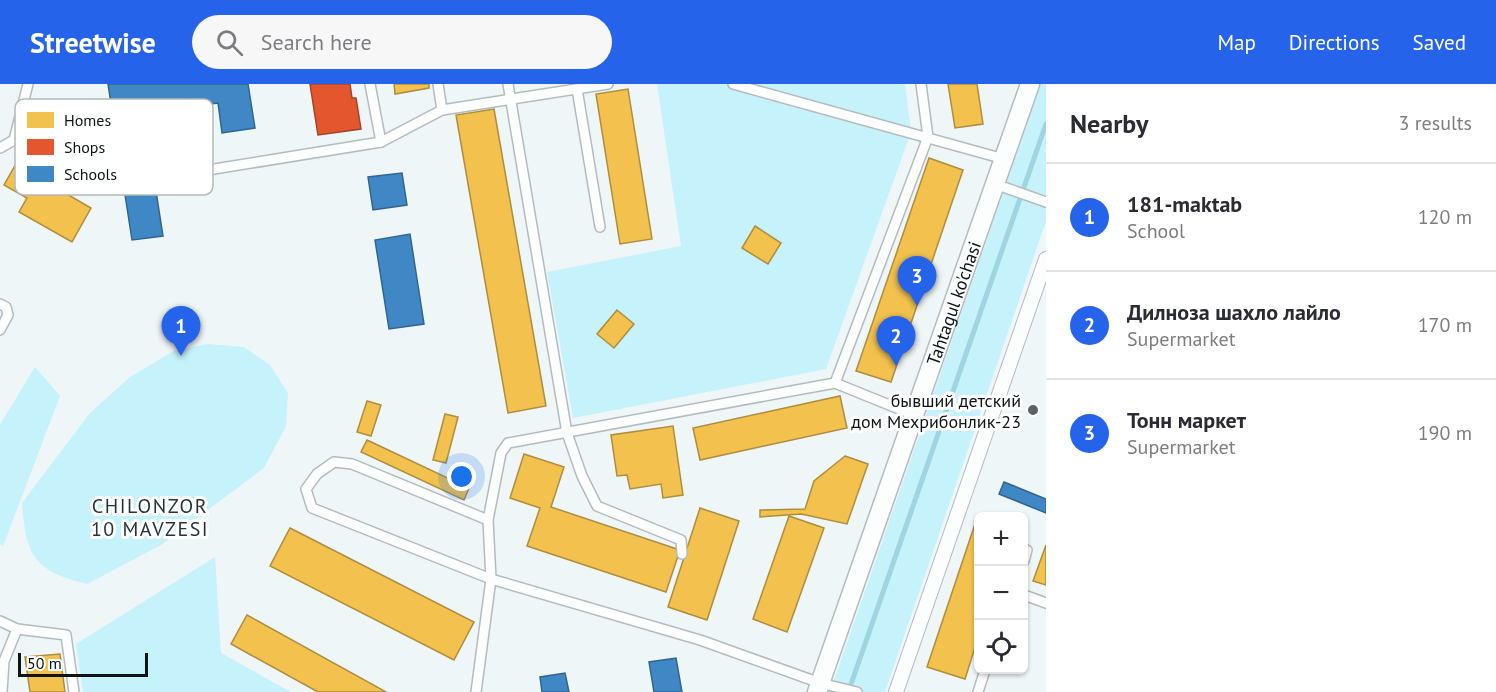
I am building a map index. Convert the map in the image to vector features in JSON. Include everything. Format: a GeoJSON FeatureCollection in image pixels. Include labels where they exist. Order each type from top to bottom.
{"type":"FeatureCollection","features":[{"type":"Feature","properties":{"kind":"street","name":"Tahtagul ko'chasi"},"geometry":{"type":"LineString","coordinates":[[818,688],[1030,84]]}},
{"type":"Feature","properties":{"kind":"street"},"geometry":{"type":"LineString","coordinates":[[896,692],[1046,259]]}},
{"type":"Feature","properties":{"kind":"lane"},"geometry":{"type":"LineString","coordinates":[[24,99],[28,84]]}},
{"type":"Feature","properties":{"kind":"lane"},"geometry":{"type":"LineString","coordinates":[[370,84],[381,142]]}},
{"type":"Feature","properties":{"kind":"lane"},"geometry":{"type":"LineString","coordinates":[[438,84],[442,110]]}},
{"type":"Feature","properties":{"kind":"lane"},"geometry":{"type":"LineString","coordinates":[[508,84],[567,433],[582,476],[597,506],[681,540],[682,554]]}},
{"type":"Feature","properties":{"kind":"lane"},"geometry":{"type":"LineString","coordinates":[[213,169],[381,142],[442,110],[608,84]]}},
{"type":"Feature","properties":{"kind":"lane"},"geometry":{"type":"LineString","coordinates":[[733,84],[1004,159]]}},
{"type":"Feature","properties":{"kind":"lane"},"geometry":{"type":"LineString","coordinates":[[835,382],[928,137],[921,84]]}},
{"type":"Feature","properties":{"kind":"lane"},"geometry":{"type":"LineString","coordinates":[[577,89],[600,227]]}},
{"type":"Feature","properties":{"kind":"lane"},"geometry":{"type":"LineString","coordinates":[[0,148],[14,140],[15,136]]}},
{"type":"Feature","properties":{"kind":"lane"},"geometry":{"type":"LineString","coordinates":[[995,184],[1046,202]]}},
{"type":"Feature","properties":{"kind":"lane"},"geometry":{"type":"LineString","coordinates":[[0,304],[6,307],[8,315],[0,330]]}},
{"type":"Feature","properties":{"kind":"lane"},"geometry":{"type":"LineString","coordinates":[[476,692],[491,579],[488,520],[501,453],[508,443],[835,382],[914,416]]}},
{"type":"Feature","properties":{"kind":"lane"},"geometry":{"type":"LineString","coordinates":[[488,520],[352,464],[334,462],[317,474],[306,489],[312,508],[491,579],[700,640],[818,688],[857,692]]}},
{"type":"Feature","properties":{"kind":"lane"},"geometry":{"type":"LineString","coordinates":[[1028,597],[1046,603]]}},
{"type":"Feature","properties":{"kind":"lane"},"geometry":{"type":"LineString","coordinates":[[0,621],[17,629],[66,635],[74,692]]}},
{"type":"Feature","properties":{"kind":"lane"},"geometry":{"type":"LineString","coordinates":[[2,692],[4,661],[17,629]]}},
{"type":"Feature","properties":{"kind":"lane"},"geometry":{"type":"LineString","coordinates":[[978,692],[984,674]]}},
{"type":"Feature","properties":{"kind":"shaded area"},"geometry":{"type":"Polygon","coordinates":[[[657,84],[905,84],[911,132],[826,369],[573,418],[547,272],[681,246],[657,84]]]}},
{"type":"Feature","properties":{"kind":"shaded area"},"geometry":{"type":"Polygon","coordinates":[[[1041,84],[1046,84],[1046,221],[885,692],[830,692],[1041,84]]]}},
{"type":"Feature","properties":{"kind":"shaded area"},"geometry":{"type":"Polygon","coordinates":[[[207,344],[244,347],[270,365],[288,393],[286,426],[264,468],[161,545],[87,584],[69,579],[44,567],[30,548],[26,536],[22,503],[90,413],[130,377],[174,351],[207,344]]]}},
{"type":"Feature","properties":{"kind":"shaded area"},"geometry":{"type":"Polygon","coordinates":[[[35,367],[60,396],[3,546],[0,544],[0,425],[35,367]]]}},
{"type":"Feature","properties":{"kind":"shaded area"},"geometry":{"type":"Polygon","coordinates":[[[215,557],[221,653],[291,692],[83,692],[76,644],[215,557]]]}},
{"type":"Feature","properties":{"kind":"building: Homes"},"geometry":{"type":"Polygon","coordinates":[[[394,84],[429,84],[429,88],[395,94],[394,84]]]}},
{"type":"Feature","properties":{"kind":"building: Homes"},"geometry":{"type":"Polygon","coordinates":[[[948,84],[977,84],[983,124],[955,128],[948,84]]]}},
{"type":"Feature","properties":{"kind":"building: Homes"},"geometry":{"type":"Polygon","coordinates":[[[628,89],[652,239],[620,244],[596,94],[628,89]]]}},
{"type":"Feature","properties":{"kind":"building: Homes"},"geometry":{"type":"Polygon","coordinates":[[[494,109],[546,406],[508,413],[456,115],[494,109]]]}},
{"type":"Feature","properties":{"kind":"building: Homes"},"geometry":{"type":"Polygon","coordinates":[[[929,158],[963,170],[891,382],[856,371],[929,158]]]}},
{"type":"Feature","properties":{"kind":"building: Homes"},"geometry":{"type":"Polygon","coordinates":[[[15,166],[15,191],[4,185],[15,166]]]}},
{"type":"Feature","properties":{"kind":"building: Homes"},"geometry":{"type":"Polygon","coordinates":[[[22,195],[68,195],[91,208],[72,242],[19,212],[27,198],[22,195]]]}},
{"type":"Feature","properties":{"kind":"building: Homes"},"geometry":{"type":"Polygon","coordinates":[[[755,226],[781,243],[768,264],[742,248],[755,226]]]}},
{"type":"Feature","properties":{"kind":"building: Homes"},"geometry":{"type":"Polygon","coordinates":[[[617,310],[634,324],[614,348],[597,334],[617,310]]]}},
{"type":"Feature","properties":{"kind":"building: Homes"},"geometry":{"type":"Polygon","coordinates":[[[840,396],[847,428],[700,460],[693,428],[840,396]]]}},
{"type":"Feature","properties":{"kind":"building: Homes"},"geometry":{"type":"Polygon","coordinates":[[[367,401],[381,405],[371,436],[357,432],[367,401]]]}},
{"type":"Feature","properties":{"kind":"building: Homes"},"geometry":{"type":"Polygon","coordinates":[[[445,414],[458,417],[446,463],[433,460],[445,414]]]}},
{"type":"Feature","properties":{"kind":"building: Homes"},"geometry":{"type":"Polygon","coordinates":[[[673,426],[683,495],[663,498],[661,484],[630,489],[627,475],[617,476],[611,435],[673,426]]]}},
{"type":"Feature","properties":{"kind":"building: Homes"},"geometry":{"type":"Polygon","coordinates":[[[367,440],[469,488],[464,500],[361,452],[367,440]]]}},
{"type":"Feature","properties":{"kind":"building: Homes"},"geometry":{"type":"Polygon","coordinates":[[[524,454],[564,467],[551,507],[680,550],[666,592],[527,546],[540,508],[510,498],[524,454]]]}},
{"type":"Feature","properties":{"kind":"building: Homes"},"geometry":{"type":"Polygon","coordinates":[[[845,456],[868,464],[847,524],[801,514],[760,517],[760,510],[805,509],[814,481],[845,456]]]}},
{"type":"Feature","properties":{"kind":"building: Homes"},"geometry":{"type":"Polygon","coordinates":[[[700,508],[739,521],[707,620],[668,607],[700,508]]]}},
{"type":"Feature","properties":{"kind":"building: Homes"},"geometry":{"type":"Polygon","coordinates":[[[789,516],[824,528],[787,632],[753,619],[789,516]]]}},
{"type":"Feature","properties":{"kind":"building: Homes"},"geometry":{"type":"Polygon","coordinates":[[[974,527],[974,651],[965,679],[927,667],[974,527]]]}},
{"type":"Feature","properties":{"kind":"building: Homes"},"geometry":{"type":"Polygon","coordinates":[[[290,528],[474,622],[454,660],[270,566],[290,528]]]}},
{"type":"Feature","properties":{"kind":"building: Homes"},"geometry":{"type":"Polygon","coordinates":[[[1046,545],[1046,585],[1033,581],[1046,545]]]}},
{"type":"Feature","properties":{"kind":"building: Homes"},"geometry":{"type":"Polygon","coordinates":[[[247,615],[386,692],[318,692],[231,644],[247,615]]]}},
{"type":"Feature","properties":{"kind":"building: Homes"},"geometry":{"type":"Polygon","coordinates":[[[60,654],[65,692],[30,692],[25,657],[60,654]]]}},
{"type":"Feature","properties":{"kind":"building: Shops"},"geometry":{"type":"Polygon","coordinates":[[[310,84],[350,84],[352,98],[356,98],[361,129],[318,135],[310,84]]]}},
{"type":"Feature","properties":{"kind":"building: Schools"},"geometry":{"type":"Polygon","coordinates":[[[108,84],[248,84],[255,128],[222,133],[218,103],[213,104],[213,99],[110,99],[108,84]]]}},
{"type":"Feature","properties":{"kind":"building: Schools"},"geometry":{"type":"Polygon","coordinates":[[[402,173],[407,205],[373,210],[368,177],[402,173]]]}},
{"type":"Feature","properties":{"kind":"building: Schools"},"geometry":{"type":"Polygon","coordinates":[[[125,195],[157,195],[163,236],[132,240],[125,195]]]}},
{"type":"Feature","properties":{"kind":"building: Schools"},"geometry":{"type":"Polygon","coordinates":[[[410,234],[424,324],[389,329],[375,240],[410,234]]]}},
{"type":"Feature","properties":{"kind":"building: Schools"},"geometry":{"type":"Polygon","coordinates":[[[1004,482],[1046,499],[1046,513],[999,494],[1004,482]]]}},
{"type":"Feature","properties":{"kind":"building: Schools"},"geometry":{"type":"Polygon","coordinates":[[[676,658],[682,692],[654,692],[649,662],[676,658]]]}},
{"type":"Feature","properties":{"kind":"building: Schools"},"geometry":{"type":"Polygon","coordinates":[[[565,673],[569,692],[542,692],[540,677],[565,673]]]}},
{"type":"Feature","properties":{"kind":"waterway"},"geometry":{"type":"LineString","coordinates":[[849,690],[1046,124]]}},
{"type":"Feature","properties":{"kind":"place","name":"Тонн маркет"},"geometry":{"type":"Point","coordinates":[917,306]}},
{"type":"Feature","properties":{"kind":"place","name":"181-maktab"},"geometry":{"type":"Point","coordinates":[181,356]}},
{"type":"Feature","properties":{"kind":"place","name":"Дилноза шахло лайло"},"geometry":{"type":"Point","coordinates":[896,366]}},
{"type":"Feature","properties":{"kind":"place","name":"бывший детский дом Мехрибонлик-23"},"geometry":{"type":"Point","coordinates":[1033,410]}},
{"type":"Feature","properties":{"kind":"district","name":"CHILONZOR 10 MAVZESI"},"geometry":{"type":"Point","coordinates":[150,518]}}]}
